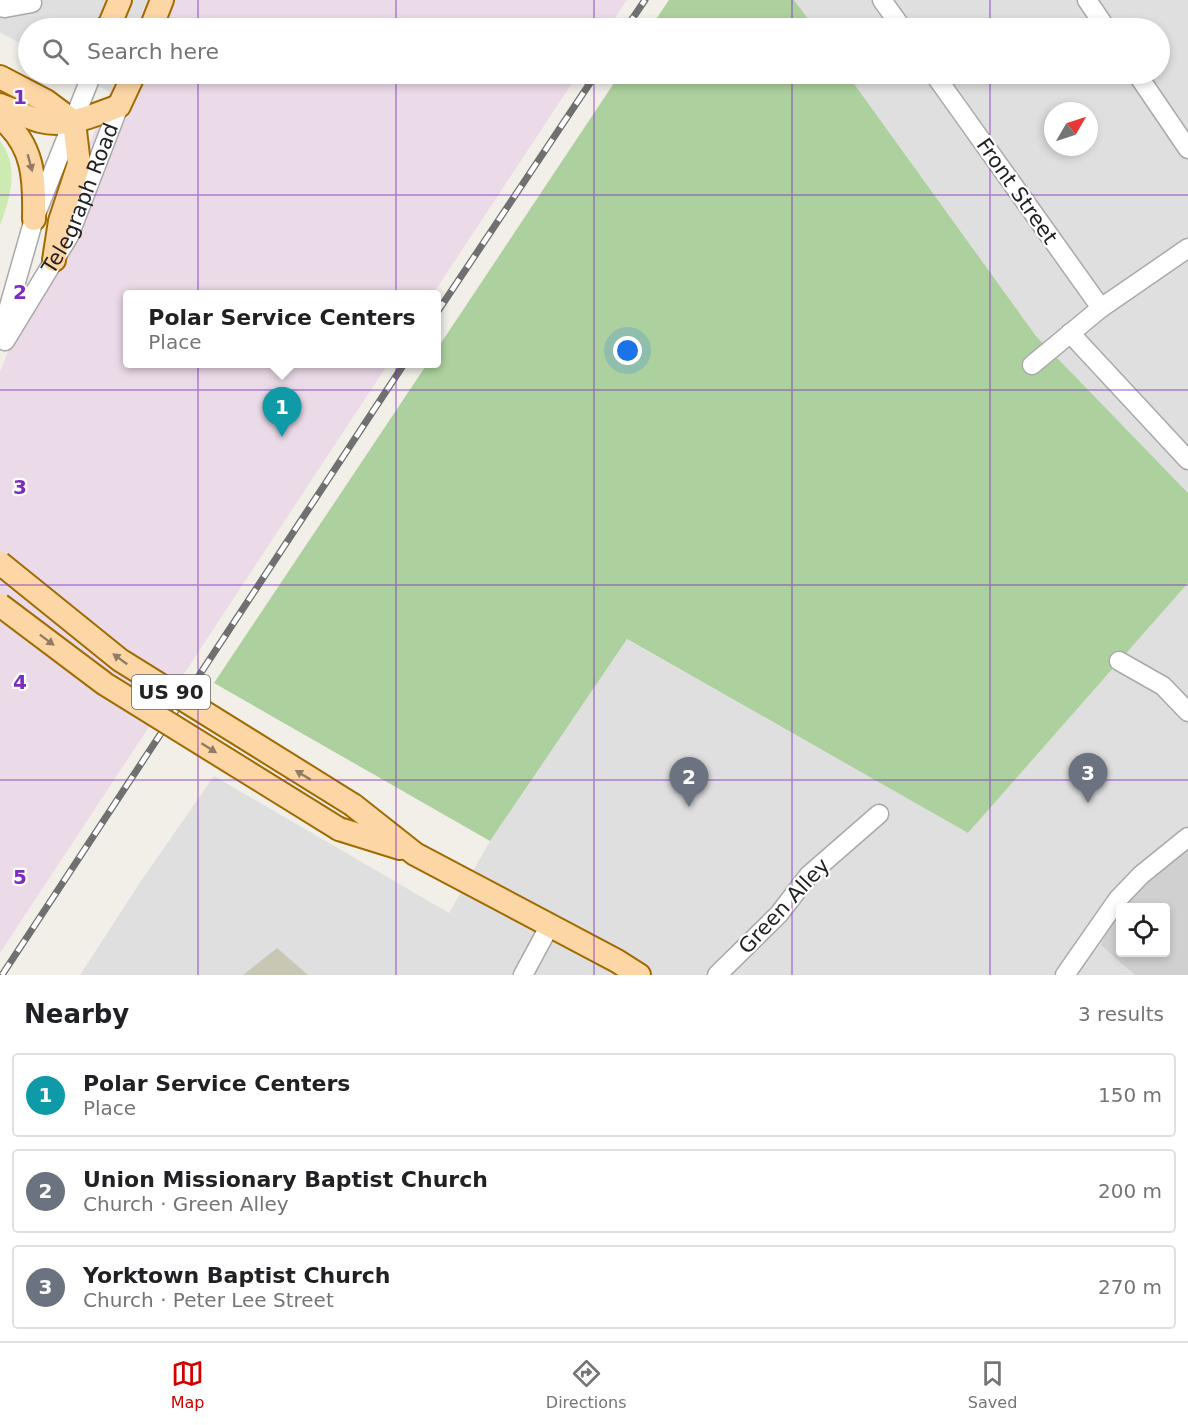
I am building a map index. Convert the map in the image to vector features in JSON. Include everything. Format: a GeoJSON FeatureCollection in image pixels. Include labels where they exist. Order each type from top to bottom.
{"type":"FeatureCollection","features":[{"type":"Feature","properties":{"kind":"main road"},"geometry":{"type":"LineString","coordinates":[[112,18],[120,0]]}},
{"type":"Feature","properties":{"kind":"main road"},"geometry":{"type":"LineString","coordinates":[[155,18],[162,0]]}},
{"type":"Feature","properties":{"kind":"main road"},"geometry":{"type":"LineString","coordinates":[[0,70],[18,72]]}},
{"type":"Feature","properties":{"kind":"main road"},"geometry":{"type":"LineString","coordinates":[[0,77],[46,101],[74,122],[80,164],[60,221],[54,260]]}},
{"type":"Feature","properties":{"kind":"main road","name":"Telegraph Road"},"geometry":{"type":"LineString","coordinates":[[119,106],[129,84]]}},
{"type":"Feature","properties":{"kind":"main road"},"geometry":{"type":"LineString","coordinates":[[0,105],[40,121],[58,123],[74,122],[119,106]]}},
{"type":"Feature","properties":{"kind":"main road"},"geometry":{"type":"LineString","coordinates":[[0,117],[24,145],[30,159],[35,183],[34,219]]}},
{"type":"Feature","properties":{"kind":"main road","name":"US 90"},"geometry":{"type":"LineString","coordinates":[[0,563],[120,660],[353,805],[416,854],[617,961],[639,975]]}},
{"type":"Feature","properties":{"kind":"main road","name":"US 90"},"geometry":{"type":"LineString","coordinates":[[0,605],[105,684],[339,829],[416,854]]}},
{"type":"Feature","properties":{"kind":"street"},"geometry":{"type":"LineString","coordinates":[[882,0],[895,18]]}},
{"type":"Feature","properties":{"kind":"street"},"geometry":{"type":"LineString","coordinates":[[1087,0],[1099,18]]}},
{"type":"Feature","properties":{"kind":"street"},"geometry":{"type":"LineString","coordinates":[[0,7],[32,3]]}},
{"type":"Feature","properties":{"kind":"street","name":"Telegraph Road"},"geometry":{"type":"LineString","coordinates":[[0,338],[34,219],[88,84]]}},
{"type":"Feature","properties":{"kind":"street","name":"Front Street"},"geometry":{"type":"LineString","coordinates":[[941,84],[1101,308]]}},
{"type":"Feature","properties":{"kind":"street"},"geometry":{"type":"LineString","coordinates":[[1144,84],[1188,149]]}},
{"type":"Feature","properties":{"kind":"street","name":"Telegraph Road"},"geometry":{"type":"LineString","coordinates":[[0,351],[69,236],[119,106]]}},
{"type":"Feature","properties":{"kind":"street"},"geometry":{"type":"LineString","coordinates":[[1032,365],[1101,308],[1188,248]]}},
{"type":"Feature","properties":{"kind":"street"},"geometry":{"type":"LineString","coordinates":[[1070,333],[1188,460]]}},
{"type":"Feature","properties":{"kind":"street"},"geometry":{"type":"LineString","coordinates":[[1119,661],[1163,686],[1188,712]]}},
{"type":"Feature","properties":{"kind":"street","name":"Green Alley"},"geometry":{"type":"LineString","coordinates":[[717,975],[779,914],[808,874],[879,814]]}},
{"type":"Feature","properties":{"kind":"street"},"geometry":{"type":"LineString","coordinates":[[1065,975],[1118,899],[1142,875],[1188,837]]}},
{"type":"Feature","properties":{"kind":"street"},"geometry":{"type":"LineString","coordinates":[[523,975],[550,926]]}},
{"type":"Feature","properties":{"kind":"shaded area"},"geometry":{"type":"Polygon","coordinates":[[[0,0],[147,0],[139,18],[18,18],[18,42],[0,32],[0,0]]]}},
{"type":"Feature","properties":{"kind":"shaded area"},"geometry":{"type":"Polygon","coordinates":[[[147,0],[627,0],[615,18],[139,18],[147,0]]]}},
{"type":"Feature","properties":{"kind":"shaded area"},"geometry":{"type":"Polygon","coordinates":[[[794,0],[1188,0],[1188,493],[1036,336],[854,84],[1170,84],[1170,18],[808,18],[794,0]]]}},
{"type":"Feature","properties":{"kind":"shaded area"},"geometry":{"type":"Polygon","coordinates":[[[94,84],[113,84],[110,92],[94,84]]]}},
{"type":"Feature","properties":{"kind":"shaded area"},"geometry":{"type":"Polygon","coordinates":[[[113,84],[571,84],[436,290],[123,290],[123,368],[385,368],[0,953],[0,372],[113,84]]]}},
{"type":"Feature","properties":{"kind":"shaded area"},"geometry":{"type":"Polygon","coordinates":[[[1188,583],[1188,975],[80,975],[141,881],[214,776],[449,913],[490,841],[626,639],[968,833],[1188,583]]]}},
{"type":"Feature","properties":{"kind":"shaded area"},"geometry":{"type":"Polygon","coordinates":[[[1188,848],[1188,975],[1135,975],[1101,945],[1116,913],[1116,957],[1170,957],[1170,903],[1125,903],[1134,891],[1188,848]]]}},
{"type":"Feature","properties":{"kind":"shaded area"},"geometry":{"type":"Polygon","coordinates":[[[277,948],[308,975],[243,975],[277,948]]]}},
{"type":"Feature","properties":{"kind":"green space"},"geometry":{"type":"Polygon","coordinates":[[[669,0],[794,0],[808,18],[657,18],[669,0]]]}},
{"type":"Feature","properties":{"kind":"green space"},"geometry":{"type":"Polygon","coordinates":[[[613,84],[854,84],[1036,336],[1188,493],[1188,583],[968,833],[627,639],[490,841],[214,683],[424,368],[441,368],[441,343],[613,84]]]}},
{"type":"Feature","properties":{"kind":"green space"},"geometry":{"type":"Polygon","coordinates":[[[0,141],[10,161],[11,183],[0,225],[0,141]]]}},
{"type":"Feature","properties":{"kind":"railway"},"geometry":{"type":"LineString","coordinates":[[633,18],[645,0]]}},
{"type":"Feature","properties":{"kind":"railway"},"geometry":{"type":"LineString","coordinates":[[441,306],[589,84]]}},
{"type":"Feature","properties":{"kind":"railway"},"geometry":{"type":"LineString","coordinates":[[2,975],[401,368]]}},
{"type":"Feature","properties":{"kind":"place","name":"Polar Service Centers"},"geometry":{"type":"Point","coordinates":[282,437]}},
{"type":"Feature","properties":{"kind":"place","name":"Yorktown Baptist Church"},"geometry":{"type":"Point","coordinates":[1088,803]}},
{"type":"Feature","properties":{"kind":"place","name":"Union Missionary Baptist Church"},"geometry":{"type":"Point","coordinates":[689,807]}}]}
